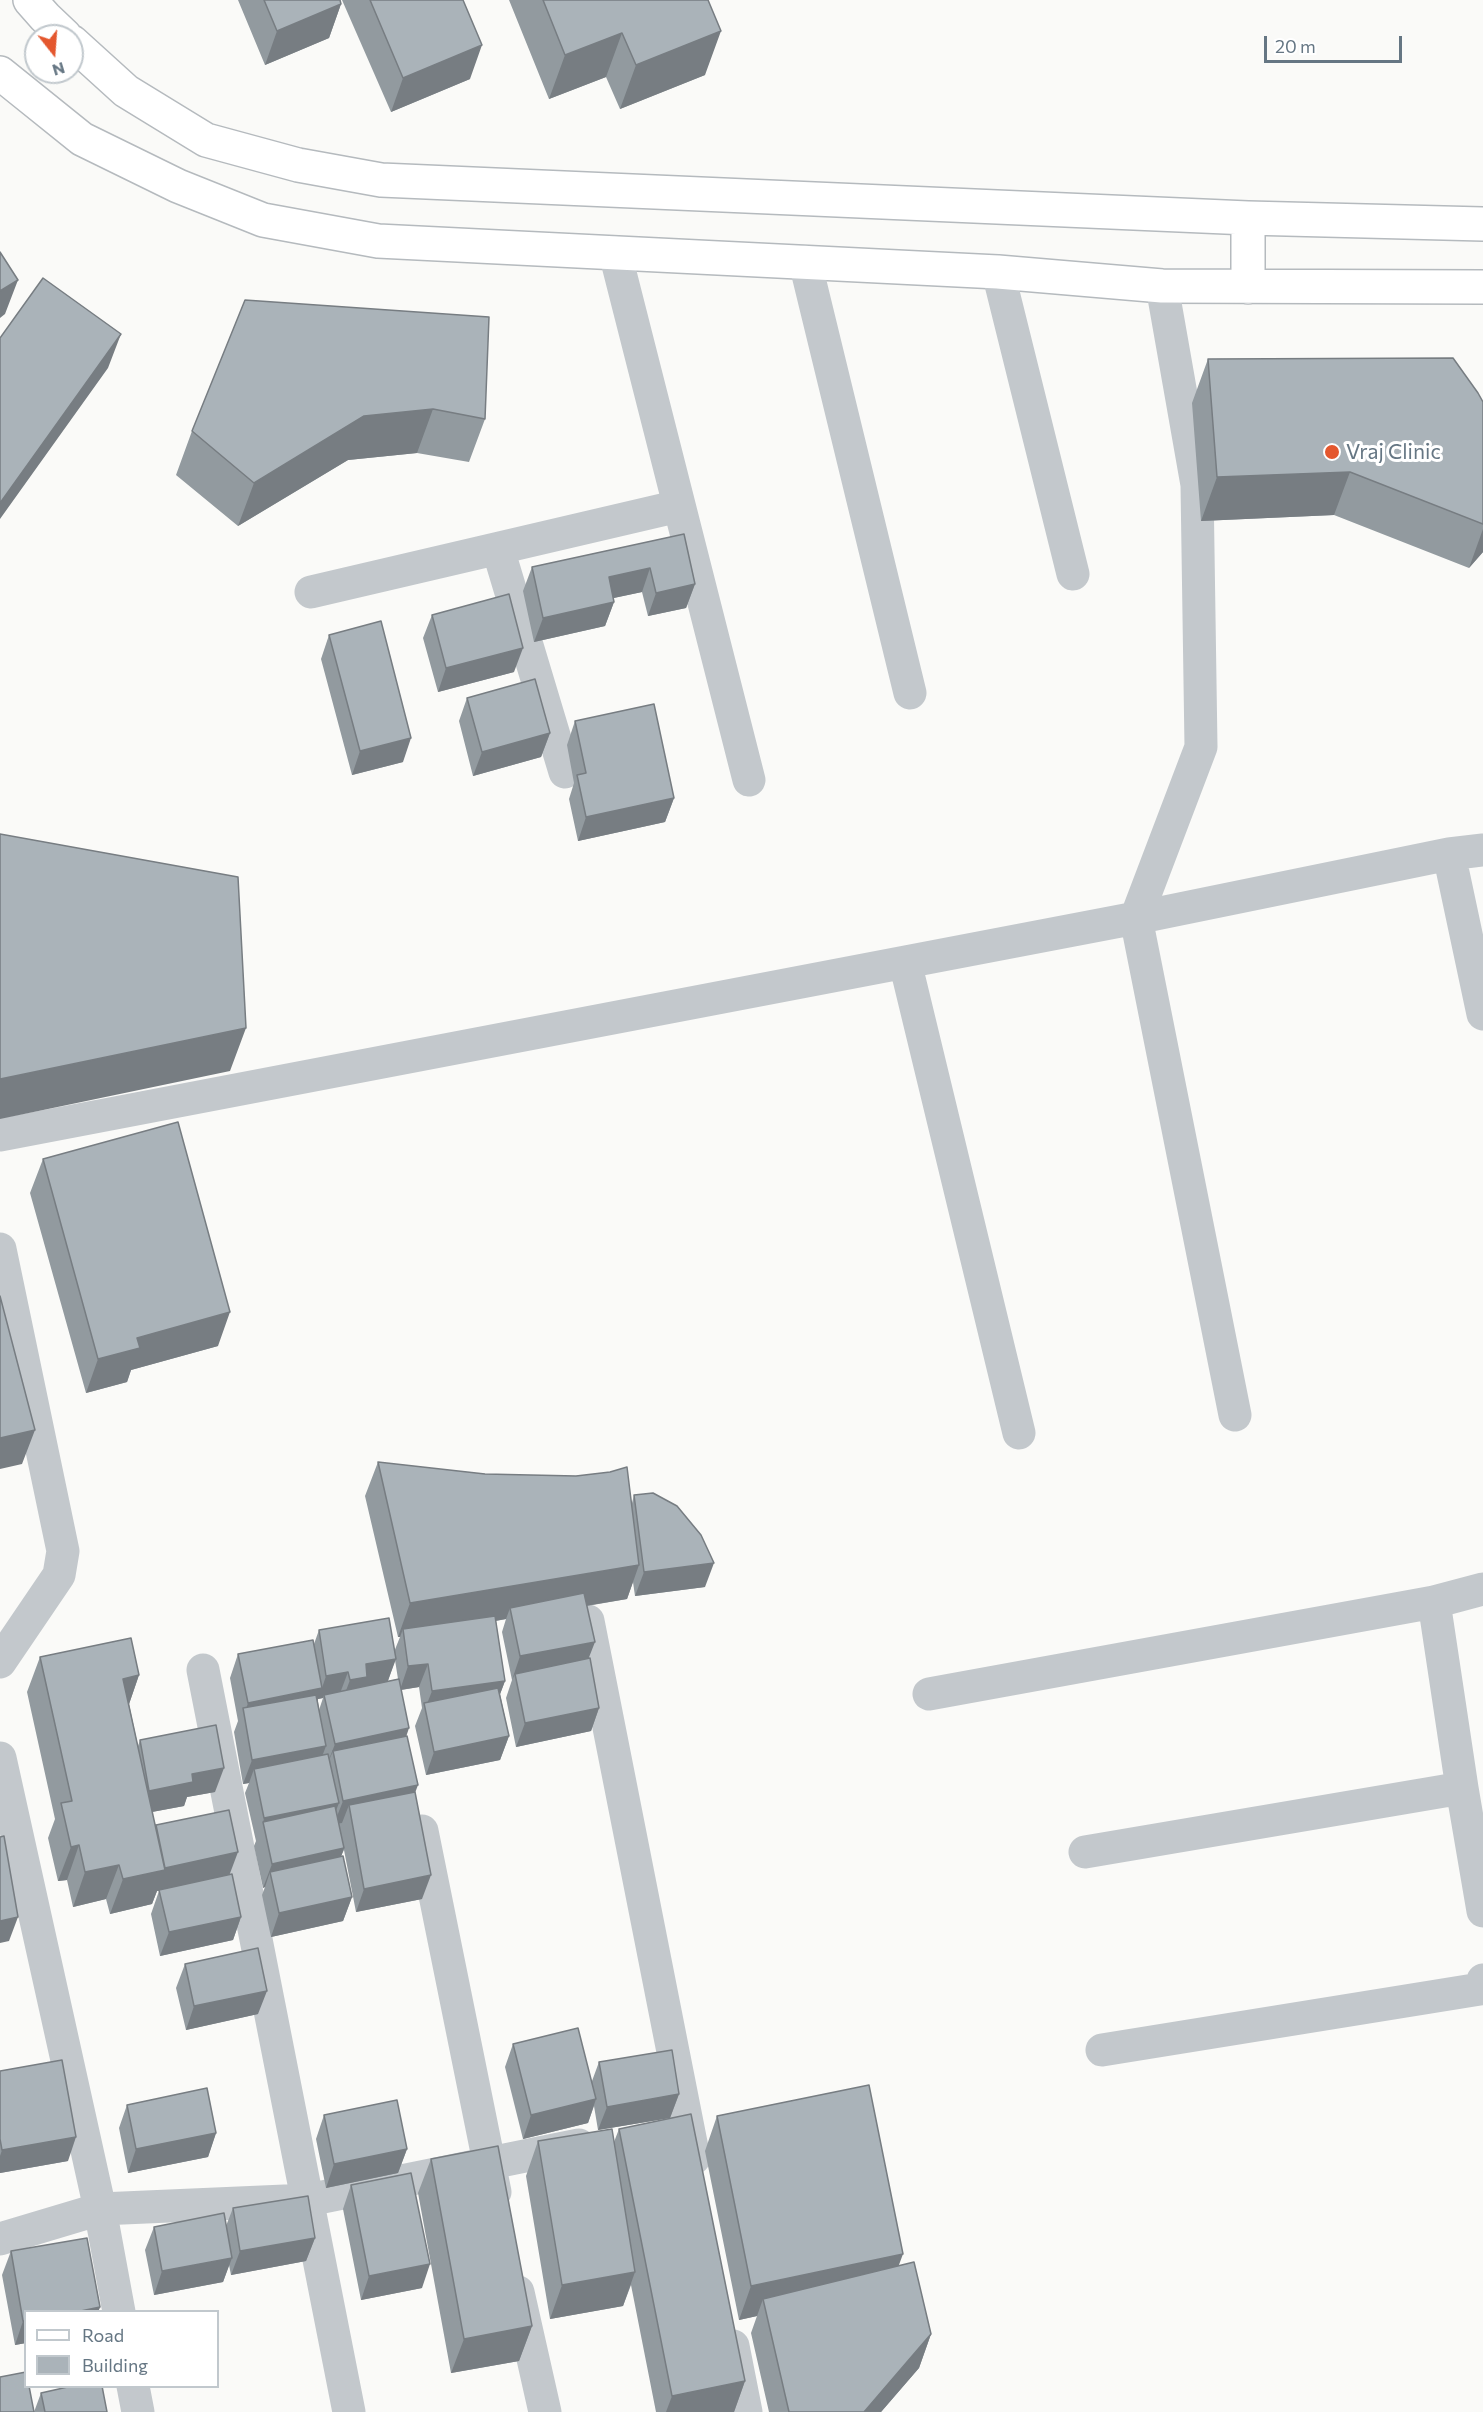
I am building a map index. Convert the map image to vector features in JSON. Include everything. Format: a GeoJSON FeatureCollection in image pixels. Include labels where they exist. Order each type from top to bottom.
{"type":"FeatureCollection","features":[{"type":"Feature","properties":{"kind":"main road"},"geometry":{"type":"LineString","coordinates":[[30,0],[53,24]]}},
{"type":"Feature","properties":{"kind":"main road"},"geometry":{"type":"LineString","coordinates":[[84,53],[126,91],[206,140],[297,165],[381,180],[1248,218],[1483,224]]}},
{"type":"Feature","properties":{"kind":"main road"},"geometry":{"type":"LineString","coordinates":[[0,73],[82,139],[178,186],[263,220],[378,241],[998,272],[1162,286],[1483,287]]}},
{"type":"Feature","properties":{"kind":"main road"},"geometry":{"type":"LineString","coordinates":[[1248,218],[1248,287]]}},
{"type":"Feature","properties":{"kind":"street"},"geometry":{"type":"LineString","coordinates":[[615,253],[749,780]]}},
{"type":"Feature","properties":{"kind":"street"},"geometry":{"type":"LineString","coordinates":[[805,262],[910,693]]}},
{"type":"Feature","properties":{"kind":"street"},"geometry":{"type":"LineString","coordinates":[[998,272],[1073,574]]}},
{"type":"Feature","properties":{"kind":"street"},"geometry":{"type":"LineString","coordinates":[[1162,286],[1197,485],[1201,747],[1136,918],[1235,1415]]}},
{"type":"Feature","properties":{"kind":"street"},"geometry":{"type":"LineString","coordinates":[[311,592],[679,507]]}},
{"type":"Feature","properties":{"kind":"street"},"geometry":{"type":"LineString","coordinates":[[498,549],[565,772]]}},
{"type":"Feature","properties":{"kind":"street"},"geometry":{"type":"LineString","coordinates":[[0,1135],[1136,918],[1449,854],[1483,850]]}},
{"type":"Feature","properties":{"kind":"street"},"geometry":{"type":"LineString","coordinates":[[1449,854],[1483,1014]]}},
{"type":"Feature","properties":{"kind":"street"},"geometry":{"type":"LineString","coordinates":[[905,962],[1019,1433]]}},
{"type":"Feature","properties":{"kind":"street"},"geometry":{"type":"LineString","coordinates":[[0,1249],[63,1551],[59,1575],[0,1662]]}},
{"type":"Feature","properties":{"kind":"street"},"geometry":{"type":"LineString","coordinates":[[929,1694],[1434,1602],[1483,1590]]}},
{"type":"Feature","properties":{"kind":"street"},"geometry":{"type":"LineString","coordinates":[[1434,1602],[1483,1911]]}},
{"type":"Feature","properties":{"kind":"street"},"geometry":{"type":"LineString","coordinates":[[588,1621],[675,2127],[699,2182]]}},
{"type":"Feature","properties":{"kind":"street"},"geometry":{"type":"LineString","coordinates":[[203,1670],[349,2412]]}},
{"type":"Feature","properties":{"kind":"street"},"geometry":{"type":"LineString","coordinates":[[0,1758],[100,2209],[119,2310]]}},
{"type":"Feature","properties":{"kind":"street"},"geometry":{"type":"LineString","coordinates":[[1085,1852],[1462,1788]]}},
{"type":"Feature","properties":{"kind":"street"},"geometry":{"type":"LineString","coordinates":[[417,1805],[501,2219]]}},
{"type":"Feature","properties":{"kind":"street"},"geometry":{"type":"LineString","coordinates":[[1102,2050],[1480,1989],[1483,1980]]}},
{"type":"Feature","properties":{"kind":"street"},"geometry":{"type":"LineString","coordinates":[[0,2239],[100,2209],[308,2200],[605,2140]]}},
{"type":"Feature","properties":{"kind":"street"},"geometry":{"type":"LineString","coordinates":[[512,2264],[545,2412]]}},
{"type":"Feature","properties":{"kind":"street"},"geometry":{"type":"LineString","coordinates":[[727,2320],[746,2412]]}},
{"type":"Feature","properties":{"kind":"street"},"geometry":{"type":"LineString","coordinates":[[133,2388],[138,2412]]}},
{"type":"Feature","properties":{"kind":"building"},"geometry":{"type":"Polygon","coordinates":[[[264,0],[340,0],[341,4],[277,31],[264,0]]]}},
{"type":"Feature","properties":{"kind":"building"},"geometry":{"type":"Polygon","coordinates":[[[370,0],[463,0],[482,45],[403,78],[370,0]]]}},
{"type":"Feature","properties":{"kind":"building"},"geometry":{"type":"Polygon","coordinates":[[[543,0],[708,0],[721,31],[636,65],[622,33],[565,55],[543,0]]]}},
{"type":"Feature","properties":{"kind":"building"},"geometry":{"type":"Polygon","coordinates":[[[0,252],[18,280],[0,291],[0,252]]]}},
{"type":"Feature","properties":{"kind":"building"},"geometry":{"type":"Polygon","coordinates":[[[43,278],[121,334],[0,503],[0,338],[43,278]]]}},
{"type":"Feature","properties":{"kind":"building"},"geometry":{"type":"Polygon","coordinates":[[[245,300],[489,317],[485,419],[433,409],[364,416],[254,483],[192,431],[245,300]]]}},
{"type":"Feature","properties":{"kind":"building"},"geometry":{"type":"Polygon","coordinates":[[[1453,358],[1483,402],[1483,524],[1350,472],[1217,477],[1208,359],[1453,358]]]}},
{"type":"Feature","properties":{"kind":"building"},"geometry":{"type":"Polygon","coordinates":[[[684,534],[695,584],[656,593],[650,568],[609,577],[614,602],[543,618],[532,567],[684,534]]]}},
{"type":"Feature","properties":{"kind":"building"},"geometry":{"type":"Polygon","coordinates":[[[509,594],[523,648],[446,668],[432,615],[509,594]]]}},
{"type":"Feature","properties":{"kind":"building"},"geometry":{"type":"Polygon","coordinates":[[[381,621],[411,738],[360,751],[329,635],[381,621]]]}},
{"type":"Feature","properties":{"kind":"building"},"geometry":{"type":"Polygon","coordinates":[[[535,679],[550,733],[482,752],[467,698],[535,679]]]}},
{"type":"Feature","properties":{"kind":"building"},"geometry":{"type":"Polygon","coordinates":[[[654,704],[674,798],[586,817],[577,775],[586,773],[575,721],[654,704]]]}},
{"type":"Feature","properties":{"kind":"building"},"geometry":{"type":"Polygon","coordinates":[[[0,834],[238,877],[246,1028],[0,1079],[0,834]]]}},
{"type":"Feature","properties":{"kind":"building"},"geometry":{"type":"Polygon","coordinates":[[[178,1122],[230,1312],[137,1338],[140,1348],[98,1359],[43,1159],[178,1122]]]}},
{"type":"Feature","properties":{"kind":"building"},"geometry":{"type":"Polygon","coordinates":[[[0,1296],[35,1430],[0,1438],[0,1296]]]}},
{"type":"Feature","properties":{"kind":"building"},"geometry":{"type":"Polygon","coordinates":[[[378,1462],[485,1474],[576,1476],[610,1472],[627,1467],[639,1565],[410,1603],[378,1462]]]}},
{"type":"Feature","properties":{"kind":"building"},"geometry":{"type":"Polygon","coordinates":[[[653,1493],[677,1506],[701,1535],[714,1563],[644,1572],[634,1495],[653,1493]]]}},
{"type":"Feature","properties":{"kind":"building"},"geometry":{"type":"Polygon","coordinates":[[[584,1593],[595,1642],[520,1656],[510,1608],[584,1593]]]}},
{"type":"Feature","properties":{"kind":"building"},"geometry":{"type":"Polygon","coordinates":[[[495,1616],[505,1681],[432,1691],[428,1664],[408,1666],[403,1629],[495,1616]]]}},
{"type":"Feature","properties":{"kind":"building"},"geometry":{"type":"Polygon","coordinates":[[[389,1618],[396,1659],[366,1664],[367,1677],[350,1680],[348,1672],[326,1676],[319,1630],[389,1618]]]}},
{"type":"Feature","properties":{"kind":"building"},"geometry":{"type":"Polygon","coordinates":[[[131,1638],[139,1675],[123,1679],[165,1870],[123,1879],[119,1865],[85,1872],[79,1845],[71,1847],[61,1803],[72,1801],[40,1657],[131,1638]]]}},
{"type":"Feature","properties":{"kind":"building"},"geometry":{"type":"Polygon","coordinates":[[[313,1640],[322,1688],[248,1703],[238,1654],[313,1640]]]}},
{"type":"Feature","properties":{"kind":"building"},"geometry":{"type":"Polygon","coordinates":[[[590,1658],[599,1708],[525,1723],[515,1674],[590,1658]]]}},
{"type":"Feature","properties":{"kind":"building"},"geometry":{"type":"Polygon","coordinates":[[[399,1679],[409,1728],[335,1744],[324,1695],[399,1679]]]}},
{"type":"Feature","properties":{"kind":"building"},"geometry":{"type":"Polygon","coordinates":[[[498,1688],[509,1736],[434,1752],[424,1703],[498,1688]]]}},
{"type":"Feature","properties":{"kind":"building"},"geometry":{"type":"Polygon","coordinates":[[[316,1695],[326,1746],[252,1760],[243,1708],[316,1695]]]}},
{"type":"Feature","properties":{"kind":"building"},"geometry":{"type":"Polygon","coordinates":[[[216,1725],[224,1768],[192,1774],[193,1782],[149,1791],[140,1740],[216,1725]]]}},
{"type":"Feature","properties":{"kind":"building"},"geometry":{"type":"Polygon","coordinates":[[[407,1736],[418,1785],[343,1801],[333,1751],[407,1736]]]}},
{"type":"Feature","properties":{"kind":"building"},"geometry":{"type":"Polygon","coordinates":[[[328,1754],[339,1803],[264,1818],[254,1769],[328,1754]]]}},
{"type":"Feature","properties":{"kind":"building"},"geometry":{"type":"Polygon","coordinates":[[[415,1792],[431,1875],[364,1889],[349,1805],[415,1792]]]}},
{"type":"Feature","properties":{"kind":"building"},"geometry":{"type":"Polygon","coordinates":[[[335,1806],[344,1848],[272,1864],[263,1822],[335,1806]]]}},
{"type":"Feature","properties":{"kind":"building"},"geometry":{"type":"Polygon","coordinates":[[[229,1810],[238,1852],[165,1868],[156,1825],[229,1810]]]}},
{"type":"Feature","properties":{"kind":"building"},"geometry":{"type":"Polygon","coordinates":[[[4,1836],[18,1917],[0,1921],[0,1837],[4,1836]]]}},
{"type":"Feature","properties":{"kind":"building"},"geometry":{"type":"Polygon","coordinates":[[[343,1856],[352,1897],[279,1913],[270,1872],[343,1856]]]}},
{"type":"Feature","properties":{"kind":"building"},"geometry":{"type":"Polygon","coordinates":[[[232,1874],[241,1917],[169,1932],[159,1890],[232,1874]]]}},
{"type":"Feature","properties":{"kind":"building"},"geometry":{"type":"Polygon","coordinates":[[[258,1948],[267,1991],[194,2006],[185,1964],[258,1948]]]}},
{"type":"Feature","properties":{"kind":"building"},"geometry":{"type":"Polygon","coordinates":[[[578,2028],[596,2099],[531,2115],[513,2044],[578,2028]]]}},
{"type":"Feature","properties":{"kind":"building"},"geometry":{"type":"Polygon","coordinates":[[[672,2050],[679,2094],[607,2107],[599,2062],[672,2050]]]}},
{"type":"Feature","properties":{"kind":"building"},"geometry":{"type":"Polygon","coordinates":[[[62,2060],[76,2137],[2,2150],[0,2071],[62,2060]]]}},
{"type":"Feature","properties":{"kind":"building"},"geometry":{"type":"Polygon","coordinates":[[[869,2085],[903,2254],[751,2286],[717,2116],[869,2085]]]}},
{"type":"Feature","properties":{"kind":"building"},"geometry":{"type":"Polygon","coordinates":[[[207,2088],[216,2133],[136,2149],[127,2105],[207,2088]]]}},
{"type":"Feature","properties":{"kind":"building"},"geometry":{"type":"Polygon","coordinates":[[[397,2100],[407,2149],[334,2164],[324,2115],[397,2100]]]}},
{"type":"Feature","properties":{"kind":"building"},"geometry":{"type":"Polygon","coordinates":[[[691,2114],[745,2381],[672,2396],[619,2129],[691,2114]]]}},
{"type":"Feature","properties":{"kind":"building"},"geometry":{"type":"Polygon","coordinates":[[[612,2129],[635,2272],[562,2285],[538,2141],[612,2129]]]}},
{"type":"Feature","properties":{"kind":"building"},"geometry":{"type":"Polygon","coordinates":[[[498,2146],[532,2326],[464,2339],[431,2159],[498,2146]]]}},
{"type":"Feature","properties":{"kind":"building"},"geometry":{"type":"Polygon","coordinates":[[[411,2173],[430,2264],[369,2276],[351,2185],[411,2173]]]}},
{"type":"Feature","properties":{"kind":"building"},"geometry":{"type":"Polygon","coordinates":[[[308,2196],[315,2238],[240,2251],[233,2208],[308,2196]]]}},
{"type":"Feature","properties":{"kind":"building"},"geometry":{"type":"Polygon","coordinates":[[[224,2213],[232,2258],[162,2271],[154,2227],[224,2213]]]}},
{"type":"Feature","properties":{"kind":"building"},"geometry":{"type":"Polygon","coordinates":[[[87,2238],[100,2307],[86,2310],[24,2310],[23,2321],[11,2251],[87,2238]]]}},
{"type":"Feature","properties":{"kind":"building"},"geometry":{"type":"Polygon","coordinates":[[[914,2262],[931,2334],[864,2412],[789,2412],[763,2299],[914,2262]]]}},
{"type":"Feature","properties":{"kind":"building"},"geometry":{"type":"Polygon","coordinates":[[[24,2372],[24,2388],[29,2388],[34,2412],[0,2412],[0,2377],[24,2372]]]}},
{"type":"Feature","properties":{"kind":"building"},"geometry":{"type":"Polygon","coordinates":[[[63,2388],[102,2388],[107,2412],[45,2412],[41,2393],[63,2388]]]}},
{"type":"Feature","properties":{"kind":"place","name":"Vraj Clinic"},"geometry":{"type":"Point","coordinates":[1332,452]}}]}
